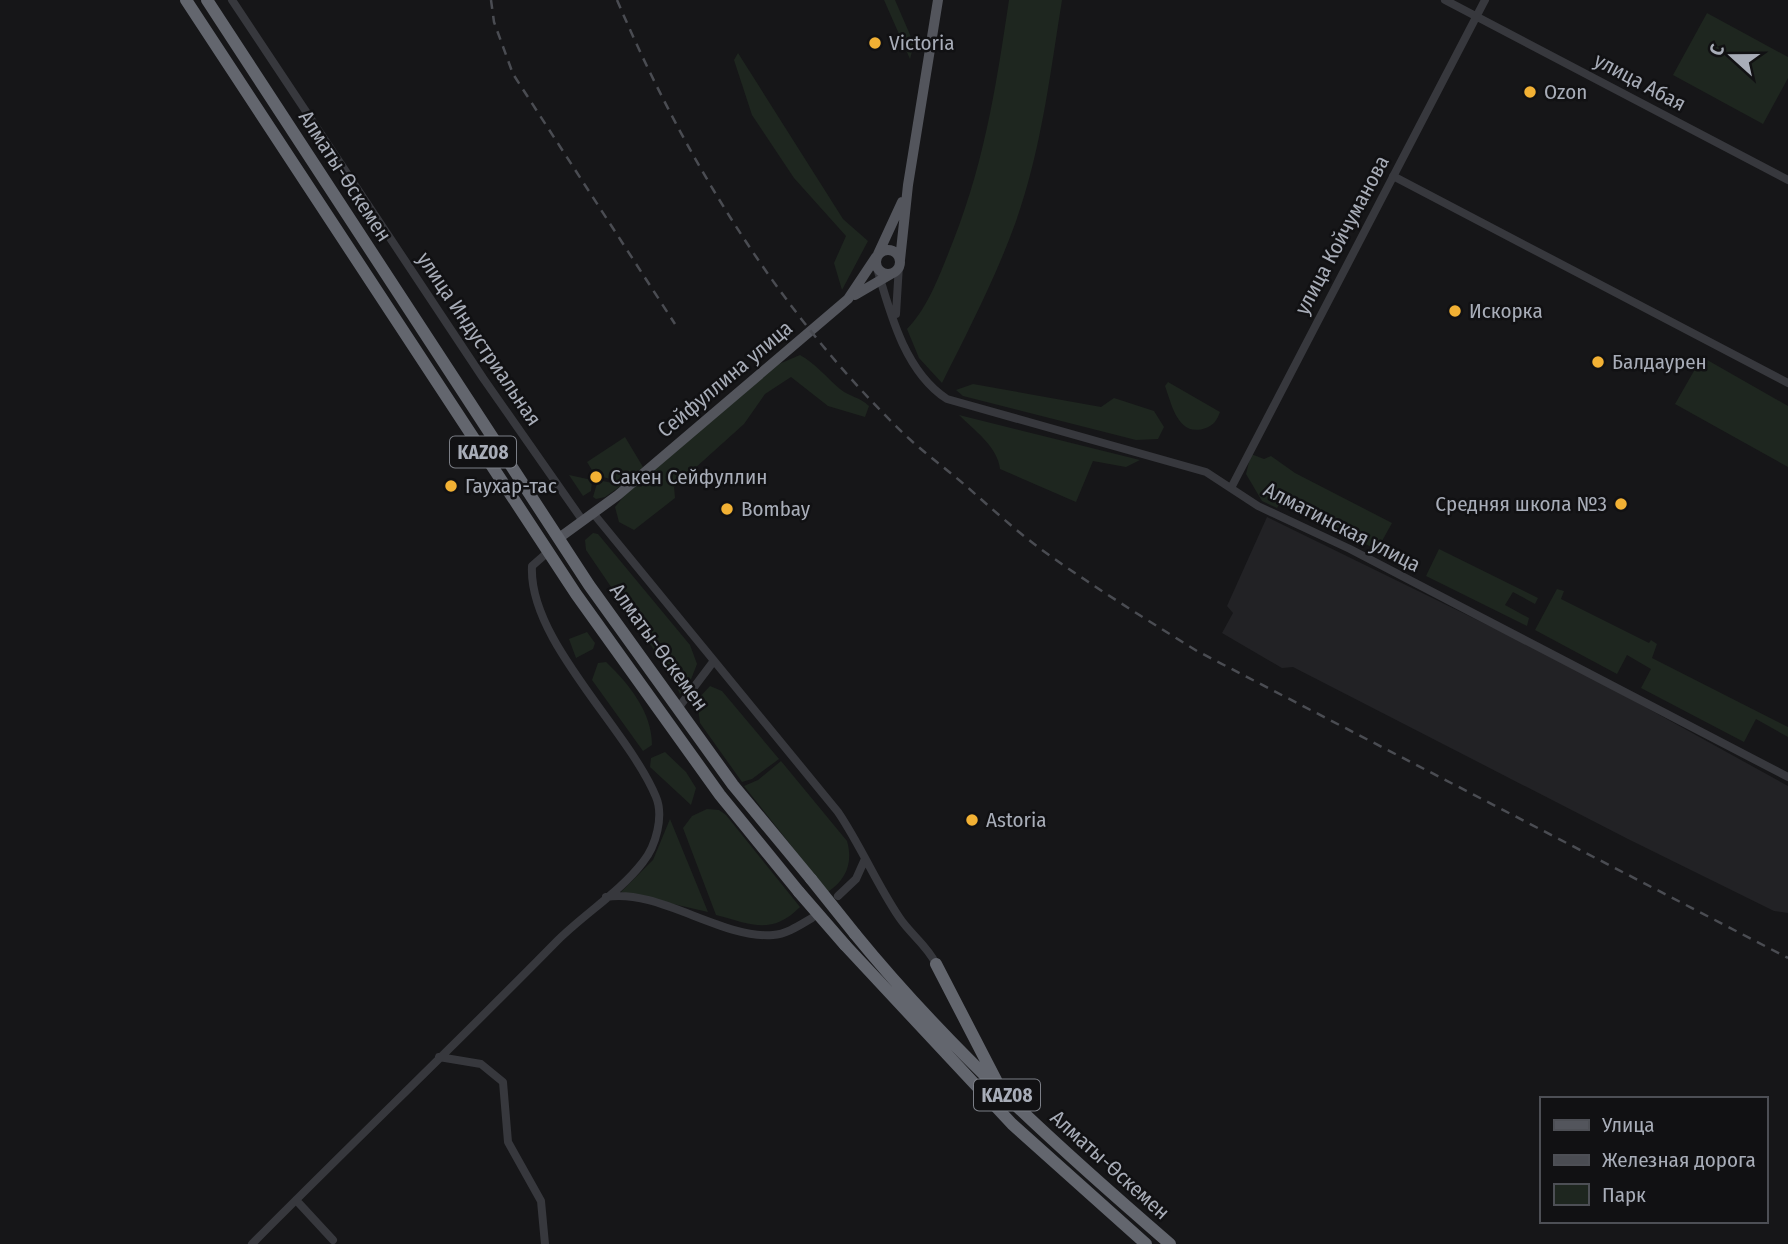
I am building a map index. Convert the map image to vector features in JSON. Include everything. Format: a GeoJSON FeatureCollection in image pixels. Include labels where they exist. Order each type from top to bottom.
{"type":"FeatureCollection","features":[{"type":"Feature","properties":{"kind":"highway","name":"Алматы-Өскемен"},"geometry":{"type":"LineString","coordinates":[[186,0],[548,552],[720,795],[845,945],[1012,1124],[1146,1244]]}},
{"type":"Feature","properties":{"kind":"highway","name":"Алматы-Өскемен"},"geometry":{"type":"LineString","coordinates":[[207,0],[603,605],[679,706],[733,785],[855,934],[999,1087],[1066,1155],[1170,1244]]}},
{"type":"Feature","properties":{"kind":"highway"},"geometry":{"type":"LineString","coordinates":[[936,964],[999,1087]]}},
{"type":"Feature","properties":{"kind":"main road"},"geometry":{"type":"LineString","coordinates":[[848,299],[891,274],[900,262],[908,185],[938,0]]}},
{"type":"Feature","properties":{"kind":"main road"},"geometry":{"type":"LineString","coordinates":[[848,299],[877,260],[908,185]]}},
{"type":"Feature","properties":{"kind":"main road"},"geometry":{"type":"LineString","coordinates":[[877,260],[891,250],[900,262]]}},
{"type":"Feature","properties":{"kind":"main road"},"geometry":{"type":"LineString","coordinates":[[877,260],[891,274]]}},
{"type":"Feature","properties":{"kind":"main road","name":"Сейфуллина улица"},"geometry":{"type":"LineString","coordinates":[[559,538],[593,513],[848,299]]}},
{"type":"Feature","properties":{"kind":"street","name":"улица Индустриальная"},"geometry":{"type":"LineString","coordinates":[[232,0],[483,378],[583,521]]}},
{"type":"Feature","properties":{"kind":"street","name":"улица Абая"},"geometry":{"type":"LineString","coordinates":[[1445,0],[1788,180]]}},
{"type":"Feature","properties":{"kind":"street","name":"улица Койчуманова"},"geometry":{"type":"LineString","coordinates":[[1231,488],[1485,0]]}},
{"type":"Feature","properties":{"kind":"street"},"geometry":{"type":"LineString","coordinates":[[1393,176],[1787,380]]}},
{"type":"Feature","properties":{"kind":"street","name":"Алматинская улица"},"geometry":{"type":"LineString","coordinates":[[877,260],[881,281],[918,371],[947,399],[1190,465],[1258,506],[1350,549],[1788,777]]}},
{"type":"Feature","properties":{"kind":"street"},"geometry":{"type":"LineString","coordinates":[[896,321],[900,262]]}},
{"type":"Feature","properties":{"kind":"street"},"geometry":{"type":"LineString","coordinates":[[593,513],[838,812],[899,917],[930,951],[936,964]]}},
{"type":"Feature","properties":{"kind":"street"},"geometry":{"type":"LineString","coordinates":[[252,1244],[571,927],[643,862],[653,846],[659,823],[658,800],[640,767],[574,671],[537,603],[533,566],[548,552]]}},
{"type":"Feature","properties":{"kind":"street"},"geometry":{"type":"LineString","coordinates":[[679,706],[713,662]]}},
{"type":"Feature","properties":{"kind":"street"},"geometry":{"type":"LineString","coordinates":[[838,897],[856,878],[865,859]]}},
{"type":"Feature","properties":{"kind":"street"},"geometry":{"type":"LineString","coordinates":[[606,897],[630,897],[755,934],[786,933],[812,918]]}},
{"type":"Feature","properties":{"kind":"street"},"geometry":{"type":"LineString","coordinates":[[439,1057],[481,1064],[503,1082],[508,1142],[541,1201],[545,1244]]}},
{"type":"Feature","properties":{"kind":"street"},"geometry":{"type":"LineString","coordinates":[[296,1200],[333,1240]]}},
{"type":"Feature","properties":{"kind":"shaded area"},"geometry":{"type":"Polygon","coordinates":[[[1267,517],[1510,636],[1524,640],[1788,786],[1788,913],[1774,911],[1628,839],[1293,667],[1282,668],[1222,633],[1233,613],[1227,606],[1267,517]]]}},
{"type":"Feature","properties":{"kind":"green space"},"geometry":{"type":"Polygon","coordinates":[[[884,0],[895,0],[914,44],[910,59],[884,0]]]}},
{"type":"Feature","properties":{"kind":"green space"},"geometry":{"type":"Polygon","coordinates":[[[1009,0],[1062,0],[1049,85],[1032,169],[1015,224],[990,285],[942,383],[919,358],[907,329],[925,305],[934,287],[959,226],[979,163],[993,100],[1009,0]]]}},
{"type":"Feature","properties":{"kind":"green space"},"geometry":{"type":"Polygon","coordinates":[[[1707,13],[1788,57],[1788,78],[1763,124],[1673,75],[1707,13]]]}},
{"type":"Feature","properties":{"kind":"green space"},"geometry":{"type":"Polygon","coordinates":[[[738,53],[843,219],[868,241],[842,290],[834,263],[846,236],[794,178],[752,115],[734,60],[738,53]]]}},
{"type":"Feature","properties":{"kind":"green space"},"geometry":{"type":"Polygon","coordinates":[[[800,355],[840,389],[869,406],[865,417],[828,406],[791,377],[765,394],[744,424],[674,487],[675,498],[634,530],[619,522],[615,507],[625,495],[779,364],[800,355]]]}},
{"type":"Feature","properties":{"kind":"green space"},"geometry":{"type":"Polygon","coordinates":[[[1702,357],[1788,406],[1788,467],[1675,404],[1702,357]]]}},
{"type":"Feature","properties":{"kind":"green space"},"geometry":{"type":"Polygon","coordinates":[[[1168,382],[1220,412],[1215,422],[1196,430],[1183,424],[1170,402],[1165,386],[1168,382]]]}},
{"type":"Feature","properties":{"kind":"green space"},"geometry":{"type":"Polygon","coordinates":[[[973,384],[1101,407],[1114,398],[1154,411],[1164,427],[1158,439],[1136,440],[963,396],[956,390],[973,384]]]}},
{"type":"Feature","properties":{"kind":"green space"},"geometry":{"type":"Polygon","coordinates":[[[959,415],[1140,460],[1126,467],[1093,461],[1076,502],[1000,469],[990,446],[959,415]]]}},
{"type":"Feature","properties":{"kind":"green space"},"geometry":{"type":"Polygon","coordinates":[[[625,437],[643,467],[626,483],[595,475],[587,462],[625,437]]]}},
{"type":"Feature","properties":{"kind":"green space"},"geometry":{"type":"Polygon","coordinates":[[[1251,454],[1264,459],[1271,456],[1295,473],[1392,523],[1377,550],[1282,500],[1277,508],[1262,501],[1246,474],[1251,454]]]}},
{"type":"Feature","properties":{"kind":"green space"},"geometry":{"type":"Polygon","coordinates":[[[569,475],[592,480],[591,491],[583,496],[569,475]]]}},
{"type":"Feature","properties":{"kind":"green space"},"geometry":{"type":"Polygon","coordinates":[[[598,480],[622,485],[605,497],[596,499],[593,497],[598,480]]]}},
{"type":"Feature","properties":{"kind":"green space"},"geometry":{"type":"Polygon","coordinates":[[[593,533],[598,534],[690,645],[697,664],[688,687],[680,694],[671,675],[586,550],[585,540],[593,533]]]}},
{"type":"Feature","properties":{"kind":"green space"},"geometry":{"type":"Polygon","coordinates":[[[1439,549],[1538,598],[1535,604],[1513,592],[1505,605],[1529,618],[1527,626],[1426,576],[1439,549]]]}},
{"type":"Feature","properties":{"kind":"green space"},"geometry":{"type":"Polygon","coordinates":[[[1557,589],[1564,591],[1561,599],[1649,643],[1651,640],[1657,644],[1652,658],[1788,727],[1788,737],[1756,719],[1744,742],[1641,688],[1651,669],[1627,655],[1617,674],[1535,630],[1557,589]]]}},
{"type":"Feature","properties":{"kind":"green space"},"geometry":{"type":"Polygon","coordinates":[[[587,632],[595,643],[593,649],[576,658],[569,639],[587,632]]]}},
{"type":"Feature","properties":{"kind":"green space"},"geometry":{"type":"Polygon","coordinates":[[[606,662],[631,689],[644,710],[652,745],[643,751],[592,680],[598,663],[606,662]]]}},
{"type":"Feature","properties":{"kind":"green space"},"geometry":{"type":"Polygon","coordinates":[[[710,686],[722,691],[779,759],[752,779],[742,782],[700,723],[697,700],[710,686]]]}},
{"type":"Feature","properties":{"kind":"green space"},"geometry":{"type":"Polygon","coordinates":[[[665,752],[686,772],[696,788],[691,805],[650,767],[651,758],[665,752]]]}},
{"type":"Feature","properties":{"kind":"green space"},"geometry":{"type":"Polygon","coordinates":[[[781,761],[847,841],[847,870],[840,882],[828,892],[744,786],[758,780],[781,761]]]}},
{"type":"Feature","properties":{"kind":"green space"},"geometry":{"type":"Polygon","coordinates":[[[707,809],[719,810],[726,815],[800,907],[790,916],[770,925],[760,925],[716,915],[683,828],[692,816],[707,809]]]}},
{"type":"Feature","properties":{"kind":"green space"},"geometry":{"type":"Polygon","coordinates":[[[670,819],[708,912],[621,892],[653,860],[670,819]]]}},
{"type":"Feature","properties":{"kind":"railway"},"geometry":{"type":"LineString","coordinates":[[491,0],[494,22],[513,74],[675,324]]}},
{"type":"Feature","properties":{"kind":"railway"},"geometry":{"type":"LineString","coordinates":[[617,0],[673,118],[705,175],[739,231],[816,338],[904,434],[1022,534],[1118,602],[1197,651],[1788,958]]}},
{"type":"Feature","properties":{"kind":"place","name":"Victoria"},"geometry":{"type":"Point","coordinates":[875,43]}},
{"type":"Feature","properties":{"kind":"place","name":"Ozon"},"geometry":{"type":"Point","coordinates":[1530,92]}},
{"type":"Feature","properties":{"kind":"place","name":"Искоркa"},"geometry":{"type":"Point","coordinates":[1455,311]}},
{"type":"Feature","properties":{"kind":"place","name":"Балдаурен"},"geometry":{"type":"Point","coordinates":[1598,362]}},
{"type":"Feature","properties":{"kind":"place","name":"Сакен Сейфуллин"},"geometry":{"type":"Point","coordinates":[596,477]}},
{"type":"Feature","properties":{"kind":"place","name":"Гаухар-тас"},"geometry":{"type":"Point","coordinates":[451,486]}},
{"type":"Feature","properties":{"kind":"place","name":"Средняя школа №3"},"geometry":{"type":"Point","coordinates":[1621,504]}},
{"type":"Feature","properties":{"kind":"place","name":"Bombay"},"geometry":{"type":"Point","coordinates":[727,509]}},
{"type":"Feature","properties":{"kind":"place","name":"Astoria"},"geometry":{"type":"Point","coordinates":[972,820]}}]}
